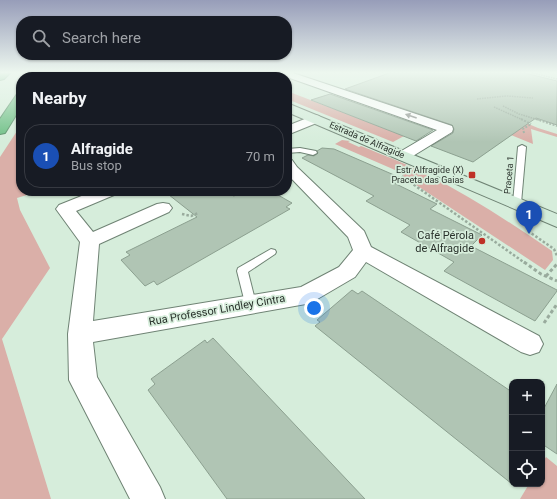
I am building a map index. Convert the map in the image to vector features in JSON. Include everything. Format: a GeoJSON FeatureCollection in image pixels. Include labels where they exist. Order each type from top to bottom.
{"type":"FeatureCollection","features":[{"type":"Feature","properties":{"kind":"highway"},"geometry":{"type":"LineString","coordinates":[[0,110],[16,96]]}},
{"type":"Feature","properties":{"kind":"highway"},"geometry":{"type":"LineString","coordinates":[[0,130],[16,105]]}},
{"type":"Feature","properties":{"kind":"street"},"geometry":{"type":"LineString","coordinates":[[349,95],[447,129],[403,156]]}},
{"type":"Feature","properties":{"kind":"street","name":"Estrada de Alfragide"},"geometry":{"type":"LineString","coordinates":[[292,109],[557,221]]}},
{"type":"Feature","properties":{"kind":"street"},"geometry":{"type":"LineString","coordinates":[[292,129],[315,119]]}},
{"type":"Feature","properties":{"kind":"street"},"geometry":{"type":"LineString","coordinates":[[292,168],[357,235],[363,251],[530,344]]}},
{"type":"Feature","properties":{"kind":"street"},"geometry":{"type":"LineString","coordinates":[[96,196],[65,209],[90,241],[80,334],[83,380],[148,499]]}},
{"type":"Feature","properties":{"kind":"street"},"geometry":{"type":"LineString","coordinates":[[90,241],[162,208]]}},
{"type":"Feature","properties":{"kind":"street","name":"Rua Professor Lindley Cintra"},"geometry":{"type":"LineString","coordinates":[[80,334],[306,295],[347,272],[363,251]]}},
{"type":"Feature","properties":{"kind":"lane","name":"Praceta 1"},"geometry":{"type":"LineString","coordinates":[[517,203],[522,147]]}},
{"type":"Feature","properties":{"kind":"lane"},"geometry":{"type":"LineString","coordinates":[[292,159],[300,150],[313,153]]}},
{"type":"Feature","properties":{"kind":"lane"},"geometry":{"type":"LineString","coordinates":[[250,304],[242,271],[271,252]]}},
{"type":"Feature","properties":{"kind":"path"},"geometry":{"type":"LineString","coordinates":[[477,99],[507,96],[533,98]]}},
{"type":"Feature","properties":{"kind":"path"},"geometry":{"type":"LineString","coordinates":[[503,106],[519,114],[557,126]]}},
{"type":"Feature","properties":{"kind":"path"},"geometry":{"type":"LineString","coordinates":[[494,107],[531,124]]}},
{"type":"Feature","properties":{"kind":"path"},"geometry":{"type":"LineString","coordinates":[[400,174],[403,178],[546,276],[557,281]]}},
{"type":"Feature","properties":{"kind":"path"},"geometry":{"type":"LineString","coordinates":[[546,276],[557,264]]}},
{"type":"Feature","properties":{"kind":"path"},"geometry":{"type":"LineString","coordinates":[[542,326],[557,304]]}},
{"type":"Feature","properties":{"kind":"shaded area"},"geometry":{"type":"Polygon","coordinates":[[[292,95],[298,95],[404,136],[393,142],[292,101],[292,95]]]}},
{"type":"Feature","properties":{"kind":"shaded area"},"geometry":{"type":"Polygon","coordinates":[[[503,113],[538,128],[557,134],[557,137],[531,129],[533,144],[511,135],[503,113]]]}},
{"type":"Feature","properties":{"kind":"shaded area"},"geometry":{"type":"Polygon","coordinates":[[[16,133],[16,196],[24,196],[17,198],[20,210],[50,268],[2,339],[51,499],[0,499],[0,157],[16,133]]]}},
{"type":"Feature","properties":{"kind":"shaded area"},"geometry":{"type":"Polygon","coordinates":[[[342,140],[350,141],[348,142],[402,163],[458,191],[506,220],[552,251],[553,260],[545,270],[404,177],[402,173],[335,144],[342,140]]]}},
{"type":"Feature","properties":{"kind":"shaded area"},"geometry":{"type":"Polygon","coordinates":[[[546,457],[557,466],[557,499],[520,499],[527,487],[545,487],[546,457]]]}},
{"type":"Feature","properties":{"kind":"building"},"geometry":{"type":"Polygon","coordinates":[[[326,95],[334,95],[433,130],[416,141],[311,100],[326,95]]]}},
{"type":"Feature","properties":{"kind":"building"},"geometry":{"type":"Polygon","coordinates":[[[364,95],[557,95],[557,125],[536,118],[473,162],[431,146],[453,133],[454,129],[452,125],[364,95]]]}},
{"type":"Feature","properties":{"kind":"building"},"geometry":{"type":"Polygon","coordinates":[[[322,148],[334,149],[401,178],[394,183],[437,204],[430,209],[482,235],[471,246],[557,291],[535,321],[444,271],[454,262],[401,232],[410,225],[366,201],[374,196],[302,158],[308,155],[314,156],[318,153],[317,151],[322,148]]]}},
{"type":"Feature","properties":{"kind":"building"},"geometry":{"type":"Polygon","coordinates":[[[170,196],[280,196],[292,203],[286,207],[290,209],[157,285],[154,281],[145,286],[121,260],[130,255],[126,252],[197,217],[170,196]]]}},
{"type":"Feature","properties":{"kind":"building"},"geometry":{"type":"Polygon","coordinates":[[[352,290],[358,294],[362,291],[509,390],[509,482],[315,326],[320,322],[317,320],[352,290]]]}},
{"type":"Feature","properties":{"kind":"building"},"geometry":{"type":"Polygon","coordinates":[[[213,338],[365,499],[227,499],[148,390],[155,384],[151,379],[205,340],[207,343],[213,338]]]}},
{"type":"Feature","properties":{"kind":"building"},"geometry":{"type":"Polygon","coordinates":[[[557,384],[557,454],[545,446],[545,406],[557,384]]]}},
{"type":"Feature","properties":{"kind":"place","name":"Estr Alfragide (X) Praceta das Gaias"},"geometry":{"type":"Point","coordinates":[472,175]}},
{"type":"Feature","properties":{"kind":"place","name":"Alfragide"},"geometry":{"type":"Point","coordinates":[529,234]}},
{"type":"Feature","properties":{"kind":"place","name":"Café Pérola de Alfragide"},"geometry":{"type":"Point","coordinates":[482,241]}}]}
